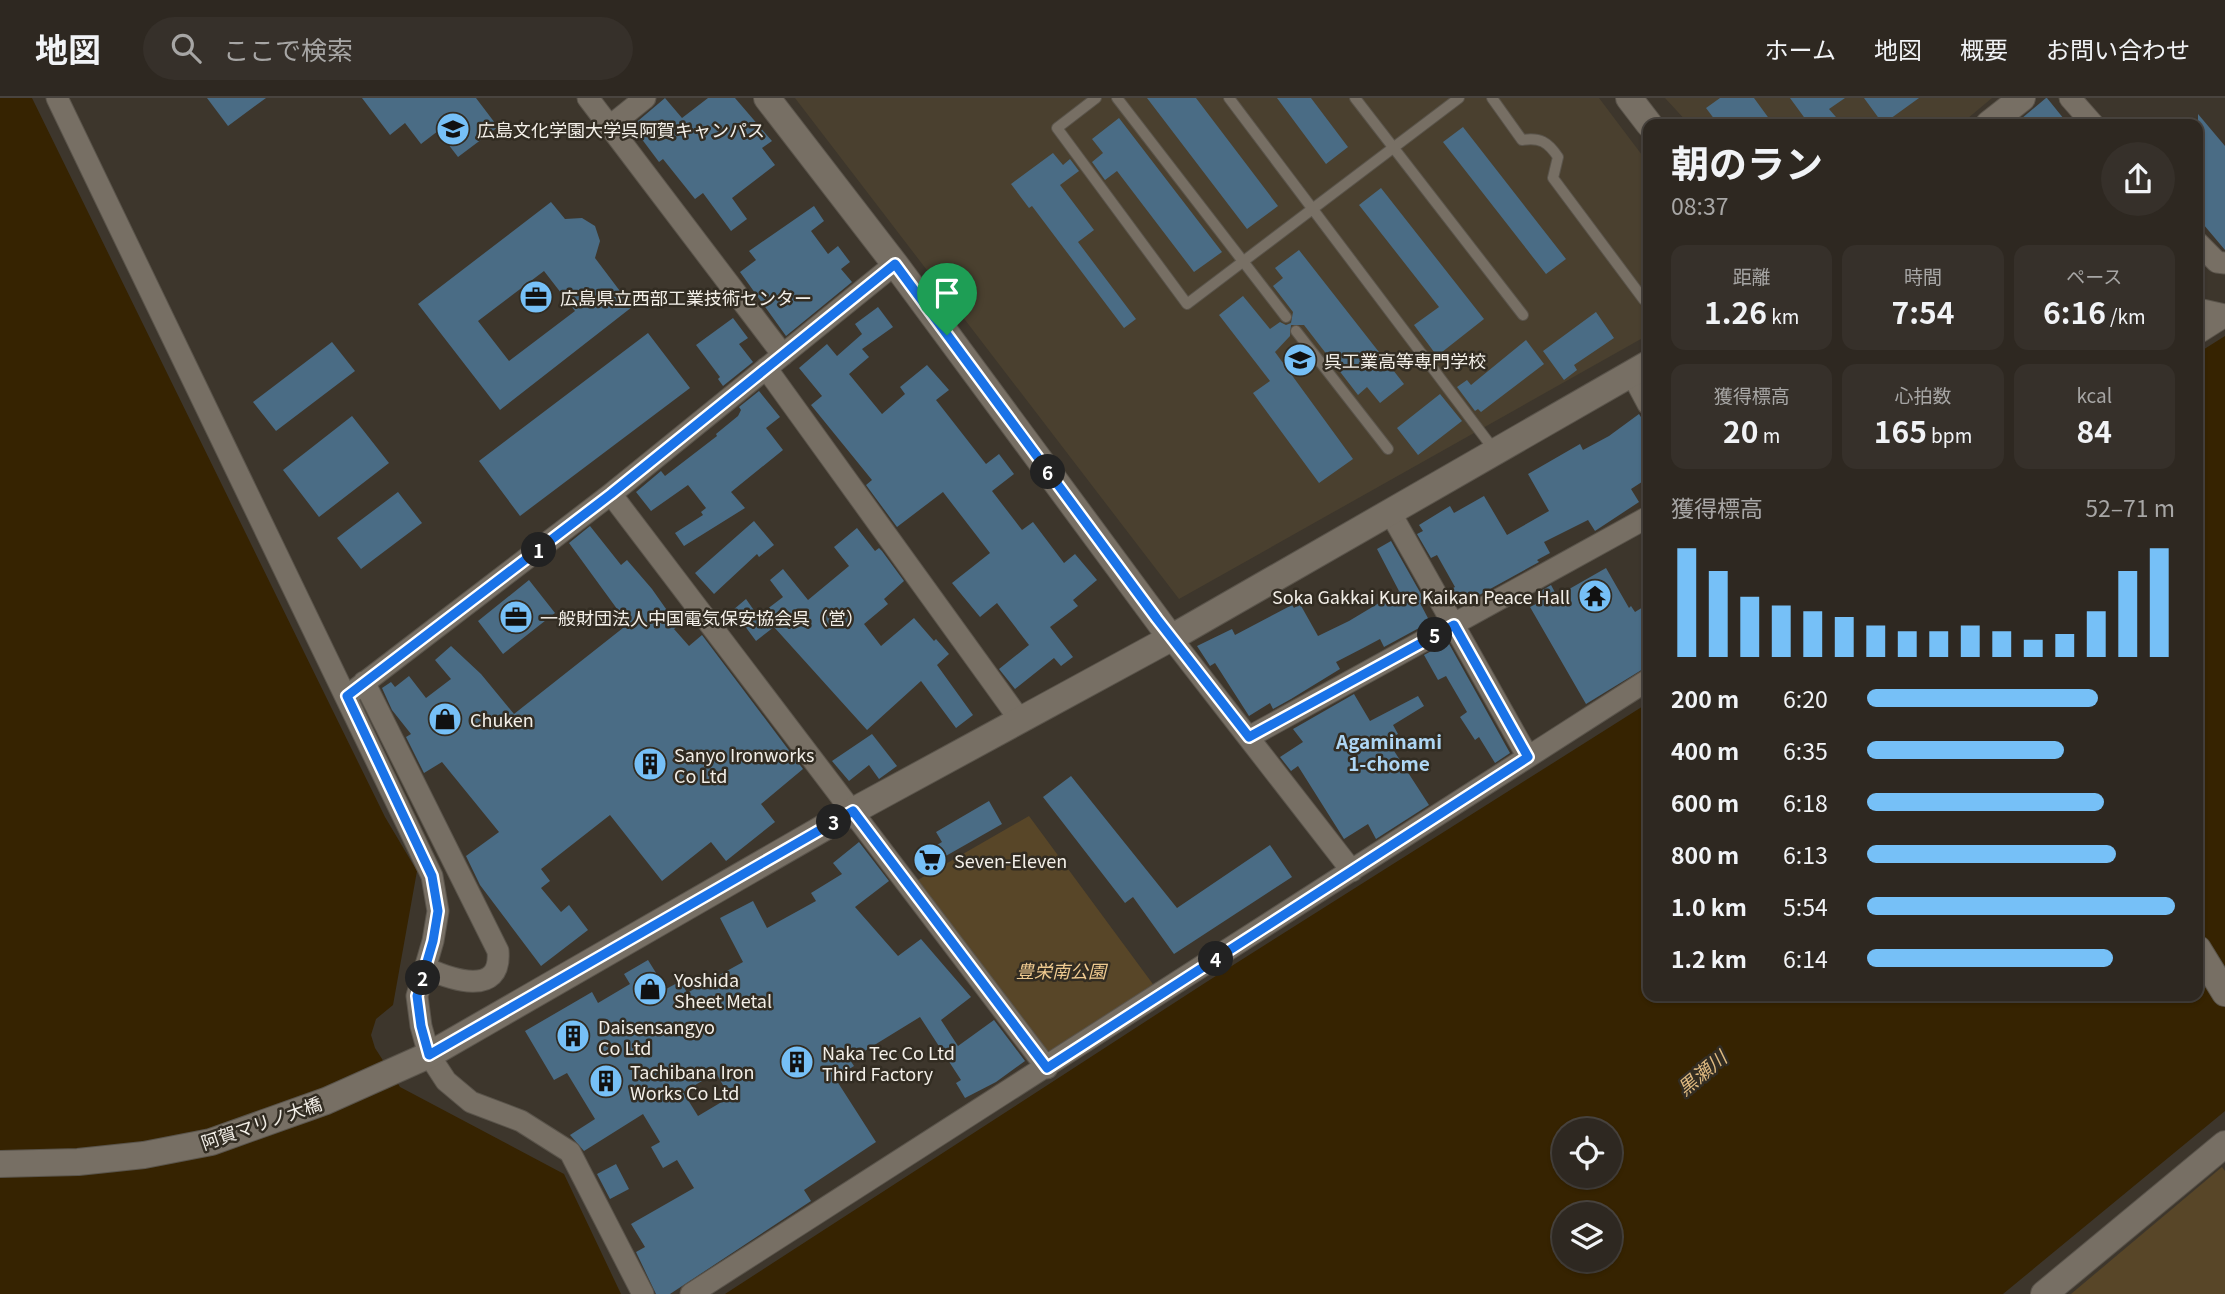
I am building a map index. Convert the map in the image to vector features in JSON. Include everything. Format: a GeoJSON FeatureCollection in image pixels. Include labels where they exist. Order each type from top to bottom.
{"type":"FeatureCollection","features":[{"type":"Feature","properties":{"kind":"street"},"geometry":{"type":"LineString","coordinates":[[57,98],[432,876],[438,911],[417,996],[429,1055],[446,1081],[471,1102],[521,1121],[570,1152],[643,1294]]}},
{"type":"Feature","properties":{"kind":"street"},"geometry":{"type":"LineString","coordinates":[[588,98],[783,355]]}},
{"type":"Feature","properties":{"kind":"street"},"geometry":{"type":"LineString","coordinates":[[609,127],[645,98]]}},
{"type":"Feature","properties":{"kind":"street"},"geometry":{"type":"LineString","coordinates":[[767,98],[895,264],[1171,638],[1352,871]]}},
{"type":"Feature","properties":{"kind":"street"},"geometry":{"type":"LineString","coordinates":[[1629,98],[1645,119]]}},
{"type":"Feature","properties":{"kind":"street"},"geometry":{"type":"LineString","coordinates":[[1995,119],[2022,98]]}},
{"type":"Feature","properties":{"kind":"street"},"geometry":{"type":"LineString","coordinates":[[2070,98],[2089,119]]}},
{"type":"Feature","properties":{"kind":"street"},"geometry":{"type":"LineString","coordinates":[[2203,248],[2217,261],[2225,263]]}},
{"type":"Feature","properties":{"kind":"street"},"geometry":{"type":"LineString","coordinates":[[347,696],[611,494],[895,264]]}},
{"type":"Feature","properties":{"kind":"street"},"geometry":{"type":"LineString","coordinates":[[2203,310],[2225,316]]}},
{"type":"Feature","properties":{"kind":"street"},"geometry":{"type":"LineString","coordinates":[[2203,330],[2225,316]]}},
{"type":"Feature","properties":{"kind":"street"},"geometry":{"type":"LineString","coordinates":[[766,368],[1020,720]]}},
{"type":"Feature","properties":{"kind":"street","name":"阿賀マリノ大橋"},"geometry":{"type":"LineString","coordinates":[[0,1164],[78,1162],[144,1155],[211,1142],[326,1101],[429,1055],[853,811],[1171,638],[1640,369]]}},
{"type":"Feature","properties":{"kind":"street"},"geometry":{"type":"LineString","coordinates":[[611,494],[1047,1068]]}},
{"type":"Feature","properties":{"kind":"street"},"geometry":{"type":"LineString","coordinates":[[1390,512],[1528,757]]}},
{"type":"Feature","properties":{"kind":"street"},"geometry":{"type":"LineString","coordinates":[[1249,737],[1643,520]]}},
{"type":"Feature","properties":{"kind":"street"},"geometry":{"type":"LineString","coordinates":[[364,682],[498,951],[499,962],[495,972],[478,982],[449,979],[426,968]]}},
{"type":"Feature","properties":{"kind":"street"},"geometry":{"type":"LineString","coordinates":[[691,1294],[1643,683]]}},
{"type":"Feature","properties":{"kind":"street"},"geometry":{"type":"LineString","coordinates":[[2203,957],[2225,993]]}},
{"type":"Feature","properties":{"kind":"street"},"geometry":{"type":"LineString","coordinates":[[2044,1294],[2225,1144]]}},
{"type":"Feature","properties":{"kind":"lane"},"geometry":{"type":"LineString","coordinates":[[1096,98],[1057,128],[1188,304],[1459,98]]}},
{"type":"Feature","properties":{"kind":"lane"},"geometry":{"type":"LineString","coordinates":[[1117,98],[1286,317]]}},
{"type":"Feature","properties":{"kind":"lane"},"geometry":{"type":"LineString","coordinates":[[1229,98],[1495,451]]}},
{"type":"Feature","properties":{"kind":"lane"},"geometry":{"type":"LineString","coordinates":[[1356,98],[1523,315]]}},
{"type":"Feature","properties":{"kind":"lane"},"geometry":{"type":"LineString","coordinates":[[1492,98],[1522,140],[1536,138],[1550,145],[1558,157],[1553,177],[1643,299]]}},
{"type":"Feature","properties":{"kind":"lane"},"geometry":{"type":"LineString","coordinates":[[1296,331],[1388,449]]}},
{"type":"Feature","properties":{"kind":"shaded area","name":"呉工業高等専門学校"},"geometry":{"type":"Polygon","coordinates":[[[795,98],[1599,98],[1643,156],[1643,338],[1179,599],[795,98]]]}},
{"type":"Feature","properties":{"kind":"shaded area"},"geometry":{"type":"Polygon","coordinates":[[[1665,98],[1992,98],[1967,119],[1684,119],[1665,98]]]}},
{"type":"Feature","properties":{"kind":"green space","name":"豊栄南公園"},"geometry":{"type":"Polygon","coordinates":[[[1029,816],[1158,991],[1058,1053],[1036,1048],[916,881],[1029,816]]]}},
{"type":"Feature","properties":{"kind":"green space"},"geometry":{"type":"Polygon","coordinates":[[[2222,1167],[2225,1171],[2225,1294],[2071,1294],[2222,1167]]]}},
{"type":"Feature","properties":{"kind":"water"},"geometry":{"type":"Polygon","coordinates":[[[0,98],[32,98],[385,817],[417,871],[393,1005],[376,1019],[371,1035],[375,1048],[400,1087],[564,1174],[621,1294],[0,1294],[0,98]]]}},
{"type":"Feature","properties":{"kind":"water","name":"黒瀬川"},"geometry":{"type":"Polygon","coordinates":[[[2225,336],[2225,1111],[2003,1294],[725,1294],[1208,981],[1643,706],[1643,1001],[2203,1001],[2203,350],[2225,336]]]}},
{"type":"Feature","properties":{"kind":"building"},"geometry":{"type":"Polygon","coordinates":[[[207,98],[266,98],[228,126],[207,98]]]}},
{"type":"Feature","properties":{"kind":"building","name":"広島文化学園大学呉阿賀キャンパス"},"geometry":{"type":"Polygon","coordinates":[[[362,98],[476,98],[498,127],[458,157],[438,131],[421,144],[405,123],[390,135],[362,98]]]}},
{"type":"Feature","properties":{"kind":"building"},"geometry":{"type":"Polygon","coordinates":[[[665,98],[682,118],[708,98],[735,98],[772,141],[762,148],[775,165],[732,198],[747,219],[731,231],[703,193],[695,199],[663,159],[659,162],[632,126],[665,98]]]}},
{"type":"Feature","properties":{"kind":"building"},"geometry":{"type":"Polygon","coordinates":[[[1147,98],[1196,98],[1278,206],[1247,229],[1147,98]]]}},
{"type":"Feature","properties":{"kind":"building"},"geometry":{"type":"Polygon","coordinates":[[[1277,98],[1311,98],[1348,147],[1326,164],[1277,98]]]}},
{"type":"Feature","properties":{"kind":"building"},"geometry":{"type":"Polygon","coordinates":[[[1720,98],[1754,98],[1769,119],[1714,119],[1706,108],[1720,98]]]}},
{"type":"Feature","properties":{"kind":"building"},"geometry":{"type":"Polygon","coordinates":[[[1790,98],[1845,98],[1829,109],[1838,119],[1805,119],[1790,98]]]}},
{"type":"Feature","properties":{"kind":"building"},"geometry":{"type":"Polygon","coordinates":[[[1864,98],[1919,98],[1890,119],[1879,119],[1864,98]]]}},
{"type":"Feature","properties":{"kind":"building"},"geometry":{"type":"Polygon","coordinates":[[[2046,98],[2064,119],[2021,119],[2046,98]]]}},
{"type":"Feature","properties":{"kind":"building"},"geometry":{"type":"Polygon","coordinates":[[[1119,118],[1222,252],[1194,272],[1117,171],[1105,180],[1092,162],[1103,153],[1092,139],[1119,118]]]}},
{"type":"Feature","properties":{"kind":"building"},"geometry":{"type":"Polygon","coordinates":[[[2203,120],[2225,146],[2225,250],[2203,224],[2203,120]]]}},
{"type":"Feature","properties":{"kind":"building"},"geometry":{"type":"Polygon","coordinates":[[[1463,127],[1566,259],[1546,274],[1443,142],[1463,127]]]}},
{"type":"Feature","properties":{"kind":"building"},"geometry":{"type":"Polygon","coordinates":[[[1053,153],[1063,165],[1070,159],[1079,171],[1060,185],[1094,230],[1078,242],[1136,319],[1124,328],[1032,206],[1029,208],[1011,184],[1053,153]]]}},
{"type":"Feature","properties":{"kind":"building"},"geometry":{"type":"Polygon","coordinates":[[[1381,188],[1484,319],[1437,356],[1414,325],[1439,307],[1359,205],[1381,188]]]}},
{"type":"Feature","properties":{"kind":"building"},"geometry":{"type":"Polygon","coordinates":[[[551,202],[565,219],[582,218],[595,226],[600,241],[595,258],[632,307],[500,410],[418,304],[551,202]],[[544,271],[478,321],[509,361],[575,311],[544,271]]]}},
{"type":"Feature","properties":{"kind":"building"},"geometry":{"type":"Polygon","coordinates":[[[814,206],[824,221],[811,231],[828,254],[838,246],[850,262],[841,269],[852,282],[786,336],[740,272],[756,260],[749,251],[814,206]]]}},
{"type":"Feature","properties":{"kind":"building"},"geometry":{"type":"Polygon","coordinates":[[[1299,250],[1404,384],[1380,403],[1367,387],[1358,395],[1304,325],[1291,325],[1290,336],[1275,352],[1353,459],[1319,483],[1253,393],[1270,381],[1219,315],[1243,296],[1270,329],[1280,322],[1286,325],[1291,323],[1293,312],[1273,286],[1283,278],[1275,268],[1299,250]]]}},
{"type":"Feature","properties":{"kind":"building"},"geometry":{"type":"Polygon","coordinates":[[[878,307],[893,327],[862,349],[869,357],[849,374],[882,414],[905,394],[900,387],[927,365],[949,390],[936,400],[986,464],[999,454],[1014,474],[992,491],[1022,530],[1033,522],[1064,563],[1075,554],[1097,580],[1073,600],[1078,606],[1050,627],[1073,657],[1061,666],[1054,658],[1015,689],[999,669],[1029,645],[997,603],[980,617],[952,583],[990,553],[943,492],[897,527],[866,485],[872,480],[811,405],[822,396],[799,368],[827,344],[837,356],[862,334],[855,324],[878,307]]]}},
{"type":"Feature","properties":{"kind":"building"},"geometry":{"type":"Polygon","coordinates":[[[1596,312],[1614,338],[1574,365],[1577,370],[1564,380],[1543,351],[1596,312]]]}},
{"type":"Feature","properties":{"kind":"building"},"geometry":{"type":"Polygon","coordinates":[[[733,318],[748,338],[739,344],[753,362],[723,386],[718,379],[720,377],[696,345],[733,318]]]}},
{"type":"Feature","properties":{"kind":"building"},"geometry":{"type":"Polygon","coordinates":[[[648,333],[690,388],[520,516],[479,461],[648,333]]]}},
{"type":"Feature","properties":{"kind":"building"},"geometry":{"type":"Polygon","coordinates":[[[1526,340],[1544,364],[1481,412],[1478,409],[1475,411],[1457,387],[1467,380],[1471,385],[1526,340]]]}},
{"type":"Feature","properties":{"kind":"building"},"geometry":{"type":"Polygon","coordinates":[[[332,342],[355,371],[276,431],[253,402],[332,342]]]}},
{"type":"Feature","properties":{"kind":"building"},"geometry":{"type":"Polygon","coordinates":[[[759,391],[780,417],[766,428],[783,450],[731,492],[745,508],[684,546],[675,533],[703,515],[701,512],[706,508],[688,485],[651,511],[636,492],[661,471],[665,476],[717,436],[716,434],[738,416],[741,410],[739,407],[759,391]]]}},
{"type":"Feature","properties":{"kind":"building"},"geometry":{"type":"Polygon","coordinates":[[[1440,394],[1462,421],[1418,455],[1397,428],[1440,394]]]}},
{"type":"Feature","properties":{"kind":"building"},"geometry":{"type":"Polygon","coordinates":[[[1639,414],[1643,420],[1643,481],[1631,489],[1639,502],[1595,531],[1588,520],[1544,542],[1550,553],[1537,560],[1539,562],[1461,605],[1456,602],[1449,590],[1455,587],[1437,555],[1431,558],[1417,534],[1423,531],[1419,525],[1450,506],[1454,513],[1484,496],[1507,535],[1549,511],[1528,474],[1580,444],[1583,450],[1609,436],[1639,414]]]}},
{"type":"Feature","properties":{"kind":"building"},"geometry":{"type":"Polygon","coordinates":[[[352,416],[389,463],[319,517],[283,470],[352,416]]]}},
{"type":"Feature","properties":{"kind":"building"},"geometry":{"type":"Polygon","coordinates":[[[398,492],[422,523],[361,569],[337,538],[398,492]]]}},
{"type":"Feature","properties":{"kind":"building"},"geometry":{"type":"Polygon","coordinates":[[[754,521],[774,545],[759,557],[757,554],[714,594],[695,573],[754,521]]]}},
{"type":"Feature","properties":{"kind":"building"},"geometry":{"type":"Polygon","coordinates":[[[590,526],[621,565],[627,560],[652,589],[678,626],[674,629],[689,646],[702,635],[803,769],[761,804],[775,822],[726,861],[711,842],[662,881],[610,815],[541,869],[550,881],[541,888],[561,912],[569,905],[588,930],[541,966],[480,885],[466,856],[499,832],[442,762],[424,773],[406,737],[411,734],[392,710],[382,688],[391,682],[395,687],[409,676],[426,698],[451,679],[435,660],[451,646],[481,674],[514,714],[628,624],[569,543],[590,526]]]}},
{"type":"Feature","properties":{"kind":"building"},"geometry":{"type":"Polygon","coordinates":[[[857,528],[875,551],[879,548],[882,551],[904,581],[884,599],[888,604],[864,624],[881,646],[914,618],[934,641],[936,639],[949,654],[937,665],[973,715],[956,728],[921,681],[867,730],[774,627],[756,641],[733,610],[746,599],[758,616],[783,597],[770,580],[783,569],[808,600],[849,566],[834,547],[857,528]]]}},
{"type":"Feature","properties":{"kind":"building"},"geometry":{"type":"Polygon","coordinates":[[[1391,541],[1425,601],[1420,603],[1430,622],[1384,647],[1380,639],[1336,662],[1340,669],[1291,699],[1273,709],[1270,703],[1249,716],[1215,663],[1210,666],[1197,646],[1232,629],[1235,635],[1292,605],[1294,608],[1300,604],[1318,636],[1349,621],[1399,591],[1377,549],[1391,541]]]}},
{"type":"Feature","properties":{"kind":"building"},"geometry":{"type":"Polygon","coordinates":[[[1606,568],[1629,608],[1631,606],[1635,612],[1643,607],[1643,669],[1586,704],[1530,607],[1540,602],[1536,594],[1551,585],[1557,596],[1606,568]]]}},
{"type":"Feature","properties":{"kind":"building","name":"一般財団法人中国電気保安協会呉（営）"},"geometry":{"type":"Polygon","coordinates":[[[529,580],[555,613],[503,654],[478,621],[529,580]]]}},
{"type":"Feature","properties":{"kind":"building"},"geometry":{"type":"Polygon","coordinates":[[[1448,642],[1510,753],[1495,763],[1479,737],[1475,740],[1460,717],[1467,712],[1446,676],[1438,680],[1424,655],[1448,642]]]}},
{"type":"Feature","properties":{"kind":"building"},"geometry":{"type":"Polygon","coordinates":[[[1354,694],[1370,721],[1418,696],[1424,706],[1393,725],[1398,734],[1387,740],[1429,805],[1376,839],[1368,824],[1344,839],[1298,766],[1291,771],[1280,757],[1303,742],[1293,729],[1354,694]]]}},
{"type":"Feature","properties":{"kind":"building"},"geometry":{"type":"Polygon","coordinates":[[[872,734],[897,766],[879,779],[869,765],[849,781],[832,761],[872,734]]]}},
{"type":"Feature","properties":{"kind":"building"},"geometry":{"type":"Polygon","coordinates":[[[1071,776],[1177,908],[1270,845],[1292,877],[1174,954],[1133,897],[1125,903],[1043,797],[1071,776]]]}},
{"type":"Feature","properties":{"kind":"building"},"geometry":{"type":"Polygon","coordinates":[[[989,801],[1002,824],[944,857],[947,861],[922,875],[913,859],[942,842],[936,832],[989,801]]]}},
{"type":"Feature","properties":{"kind":"building"},"geometry":{"type":"Polygon","coordinates":[[[859,842],[889,881],[855,907],[898,956],[921,939],[971,997],[941,1020],[958,1046],[994,1020],[1025,1061],[996,1082],[965,1098],[956,1083],[961,1080],[920,1017],[850,1060],[854,1066],[835,1078],[876,1142],[804,1190],[811,1201],[670,1294],[656,1294],[636,1252],[645,1247],[631,1224],[694,1188],[677,1160],[663,1168],[651,1147],[660,1142],[643,1114],[584,1151],[570,1135],[595,1119],[567,1073],[554,1080],[525,1031],[592,992],[598,1003],[630,984],[624,974],[648,960],[666,989],[681,981],[687,993],[743,962],[720,918],[753,901],[767,928],[816,901],[811,893],[842,874],[833,863],[859,842]],[[716,1073],[683,1092],[698,1116],[730,1097],[716,1073]]]}},
{"type":"Feature","properties":{"kind":"building"},"geometry":{"type":"Polygon","coordinates":[[[616,1164],[629,1189],[610,1199],[597,1174],[616,1164]]]}},
{"type":"Feature","properties":{"kind":"place","name":"広島文化学園大学呉阿賀キャンパス"},"geometry":{"type":"Point","coordinates":[453,129]}},
{"type":"Feature","properties":{"kind":"place","name":"広島県立西部工業技術センター"},"geometry":{"type":"Point","coordinates":[536,297]}},
{"type":"Feature","properties":{"kind":"place","name":"呉工業高等専門学校"},"geometry":{"type":"Point","coordinates":[1300,360]}},
{"type":"Feature","properties":{"kind":"place","name":"Soka Gakkai Kure Kaikan Peace Hall"},"geometry":{"type":"Point","coordinates":[1595,596]}},
{"type":"Feature","properties":{"kind":"place","name":"一般財団法人中国電気保安協会呉（営）"},"geometry":{"type":"Point","coordinates":[516,617]}},
{"type":"Feature","properties":{"kind":"place","name":"Chuken"},"geometry":{"type":"Point","coordinates":[445,719]}},
{"type":"Feature","properties":{"kind":"place","name":"Sanyo Ironworks Co Ltd"},"geometry":{"type":"Point","coordinates":[650,764]}},
{"type":"Feature","properties":{"kind":"place","name":"Seven-Eleven"},"geometry":{"type":"Point","coordinates":[930,860]}},
{"type":"Feature","properties":{"kind":"place","name":"Yoshida Sheet Metal"},"geometry":{"type":"Point","coordinates":[650,989]}},
{"type":"Feature","properties":{"kind":"place","name":"Daisensangyo Co Ltd"},"geometry":{"type":"Point","coordinates":[573,1036]}},
{"type":"Feature","properties":{"kind":"place","name":"Naka Tec Co Ltd Third Factory"},"geometry":{"type":"Point","coordinates":[797,1062]}},
{"type":"Feature","properties":{"kind":"place","name":"Tachibana Iron Works Co Ltd"},"geometry":{"type":"Point","coordinates":[606,1081]}},
{"type":"Feature","properties":{"kind":"district","name":"Agaminami 1-chome"},"geometry":{"type":"Point","coordinates":[1389,751]}},
{"type":"Feature","properties":{"kind":"route"},"geometry":{"type":"LineString","coordinates":[[895,264],[947,335],[1157,619],[1249,737],[1454,625],[1528,757],[1047,1068],[853,811],[429,1055],[417,996],[433,941],[438,911],[432,876],[347,696],[611,494],[895,264]]}}]}
